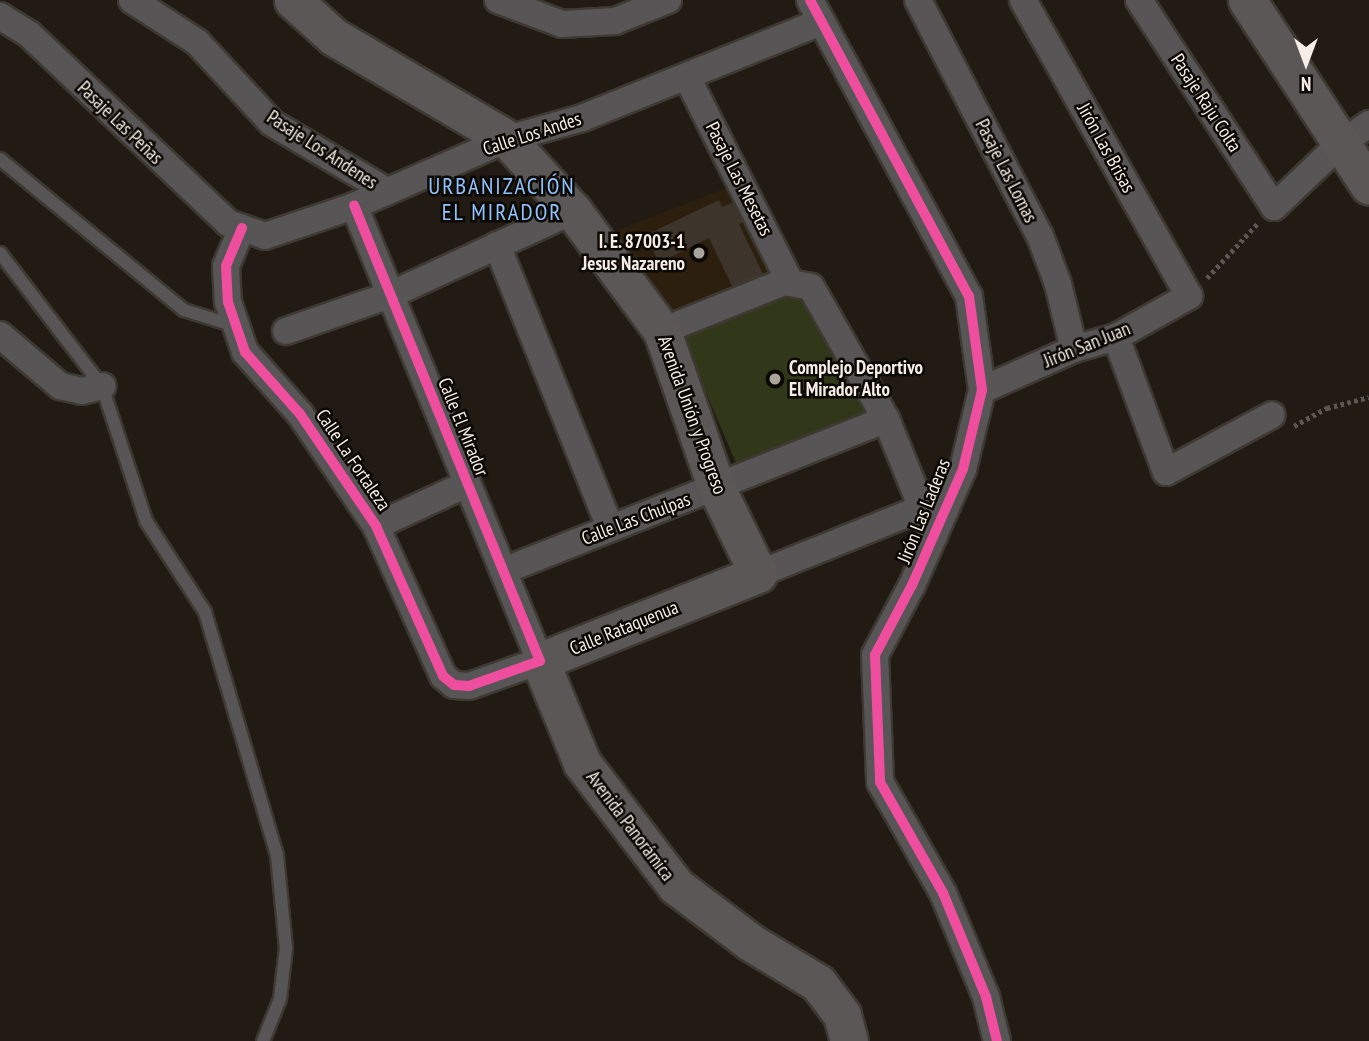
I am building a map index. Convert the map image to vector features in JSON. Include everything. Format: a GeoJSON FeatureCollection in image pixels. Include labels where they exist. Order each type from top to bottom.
{"type":"FeatureCollection","features":[{"type":"Feature","properties":{"kind":"main road","name":"Avenida Unión y Progreso"},"geometry":{"type":"LineString","coordinates":[[293,0],[334,37],[507,139],[573,211],[662,331],[718,489],[758,574]]}},
{"type":"Feature","properties":{"kind":"main road"},"geometry":{"type":"LineString","coordinates":[[1247,0],[1339,145],[1369,186]]}},
{"type":"Feature","properties":{"kind":"main road","name":"Calle Rataquenua"},"geometry":{"type":"LineString","coordinates":[[540,661],[758,574]]}},
{"type":"Feature","properties":{"kind":"main road","name":"Avenida Panorámica"},"geometry":{"type":"LineString","coordinates":[[540,661],[582,763],[676,886],[750,942],[818,983],[842,1014],[849,1041]]}},
{"type":"Feature","properties":{"kind":"street","name":"Pasaje Los Andenes"},"geometry":{"type":"LineString","coordinates":[[132,0],[197,42],[272,123],[387,191]]}},
{"type":"Feature","properties":{"kind":"street"},"geometry":{"type":"LineString","coordinates":[[498,0],[562,24],[615,22],[668,0]]}},
{"type":"Feature","properties":{"kind":"street","name":"Pasaje Las Lomas"},"geometry":{"type":"LineString","coordinates":[[918,0],[1040,236],[1058,284],[1073,349]]}},
{"type":"Feature","properties":{"kind":"street","name":"Jirón Las Brisas"},"geometry":{"type":"LineString","coordinates":[[1023,0],[1189,296]]}},
{"type":"Feature","properties":{"kind":"street","name":"Pasaje Raju Colta"},"geometry":{"type":"LineString","coordinates":[[1139,0],[1274,207]]}},
{"type":"Feature","properties":{"kind":"street","name":"Calle Los Andes"},"geometry":{"type":"LineString","coordinates":[[242,228],[265,236],[354,206],[507,139],[582,118],[687,77],[816,11]]}},
{"type":"Feature","properties":{"kind":"street","name":"Jirón Las Laderas"},"geometry":{"type":"LineString","coordinates":[[816,11],[969,296],[982,390],[962,469],[934,537],[875,655],[880,782],[943,893],[986,998],[997,1041]]}},
{"type":"Feature","properties":{"kind":"street","name":"Pasaje Las Peñas"},"geometry":{"type":"LineString","coordinates":[[0,16],[29,34],[155,158],[228,223],[242,228]]}},
{"type":"Feature","properties":{"kind":"street","name":"Pasaje Las Mesetas"},"geometry":{"type":"LineString","coordinates":[[687,77],[790,282]]}},
{"type":"Feature","properties":{"kind":"street"},"geometry":{"type":"LineString","coordinates":[[1274,207],[1339,145],[1369,124]]}},
{"type":"Feature","properties":{"kind":"street","name":"Calle El Mirador"},"geometry":{"type":"LineString","coordinates":[[354,206],[540,661]]}},
{"type":"Feature","properties":{"kind":"street"},"geometry":{"type":"LineString","coordinates":[[286,331],[390,295],[573,211]]}},
{"type":"Feature","properties":{"kind":"street","name":"Calle La Fortaleza"},"geometry":{"type":"LineString","coordinates":[[242,228],[226,267],[228,302],[245,352],[300,414],[376,526],[443,676],[454,685],[489,681]]}},
{"type":"Feature","properties":{"kind":"street"},"geometry":{"type":"LineString","coordinates":[[497,246],[610,528]]}},
{"type":"Feature","properties":{"kind":"street"},"geometry":{"type":"LineString","coordinates":[[662,331],[790,282],[811,287],[886,419],[934,537]]}},
{"type":"Feature","properties":{"kind":"street","name":"Jirón San Juan"},"geometry":{"type":"LineString","coordinates":[[982,390],[1073,349],[1116,337],[1189,296]]}},
{"type":"Feature","properties":{"kind":"street"},"geometry":{"type":"LineString","coordinates":[[0,335],[60,386],[81,391],[102,386]]}},
{"type":"Feature","properties":{"kind":"street"},"geometry":{"type":"LineString","coordinates":[[1116,337],[1166,472],[1272,415]]}},
{"type":"Feature","properties":{"kind":"street","name":"Calle Las Chulpas"},"geometry":{"type":"LineString","coordinates":[[503,571],[718,489],[886,419]]}},
{"type":"Feature","properties":{"kind":"street"},"geometry":{"type":"LineString","coordinates":[[376,526],[467,484]]}},
{"type":"Feature","properties":{"kind":"street"},"geometry":{"type":"LineString","coordinates":[[758,574],[922,508]]}},
{"type":"Feature","properties":{"kind":"street","name":"Calle Rataquenua"},"geometry":{"type":"LineString","coordinates":[[489,681],[540,661]]}},
{"type":"Feature","properties":{"kind":"lane"},"geometry":{"type":"LineString","coordinates":[[0,159],[184,310],[236,326]]}},
{"type":"Feature","properties":{"kind":"lane"},"geometry":{"type":"LineString","coordinates":[[0,253],[102,386],[146,522],[205,612],[276,855],[286,948],[280,999],[264,1041]]}},
{"type":"Feature","properties":{"kind":"path"},"geometry":{"type":"LineString","coordinates":[[1189,296],[1274,207]]}},
{"type":"Feature","properties":{"kind":"path"},"geometry":{"type":"LineString","coordinates":[[1272,415],[1282,432],[1327,408],[1369,397]]}},
{"type":"Feature","properties":{"kind":"shaded area"},"geometry":{"type":"Polygon","coordinates":[[[734,185],[777,271],[670,318],[664,315],[613,232],[734,185]]]}},
{"type":"Feature","properties":{"kind":"green space"},"geometry":{"type":"Polygon","coordinates":[[[796,293],[873,413],[739,470],[682,336],[796,293]]]}},
{"type":"Feature","properties":{"kind":"building"},"geometry":{"type":"Polygon","coordinates":[[[719,200],[722,207],[739,200],[749,220],[739,224],[764,276],[734,290],[709,238],[659,263],[646,235],[719,200]]]}},
{"type":"Feature","properties":{"kind":"cycle path"},"geometry":{"type":"LineString","coordinates":[[810,0],[969,296],[982,390],[963,469],[912,585],[875,655],[880,782],[943,893],[986,997],[997,1041]]}},
{"type":"Feature","properties":{"kind":"cycle path"},"geometry":{"type":"LineString","coordinates":[[242,228],[226,266],[228,302],[245,352],[300,414],[376,526],[443,676],[454,685],[469,686],[540,661],[354,206]]}},
{"type":"Feature","properties":{"kind":"place","name":"I. E. 87003-1 Jesus Nazareno"},"geometry":{"type":"Point","coordinates":[699,253]}},
{"type":"Feature","properties":{"kind":"place","name":"Complejo Deportivo El Mirador Alto"},"geometry":{"type":"Point","coordinates":[775,379]}},
{"type":"Feature","properties":{"kind":"district","name":"URBANIZACIÓN EL MIRADOR"},"geometry":{"type":"Point","coordinates":[502,199]}}]}
